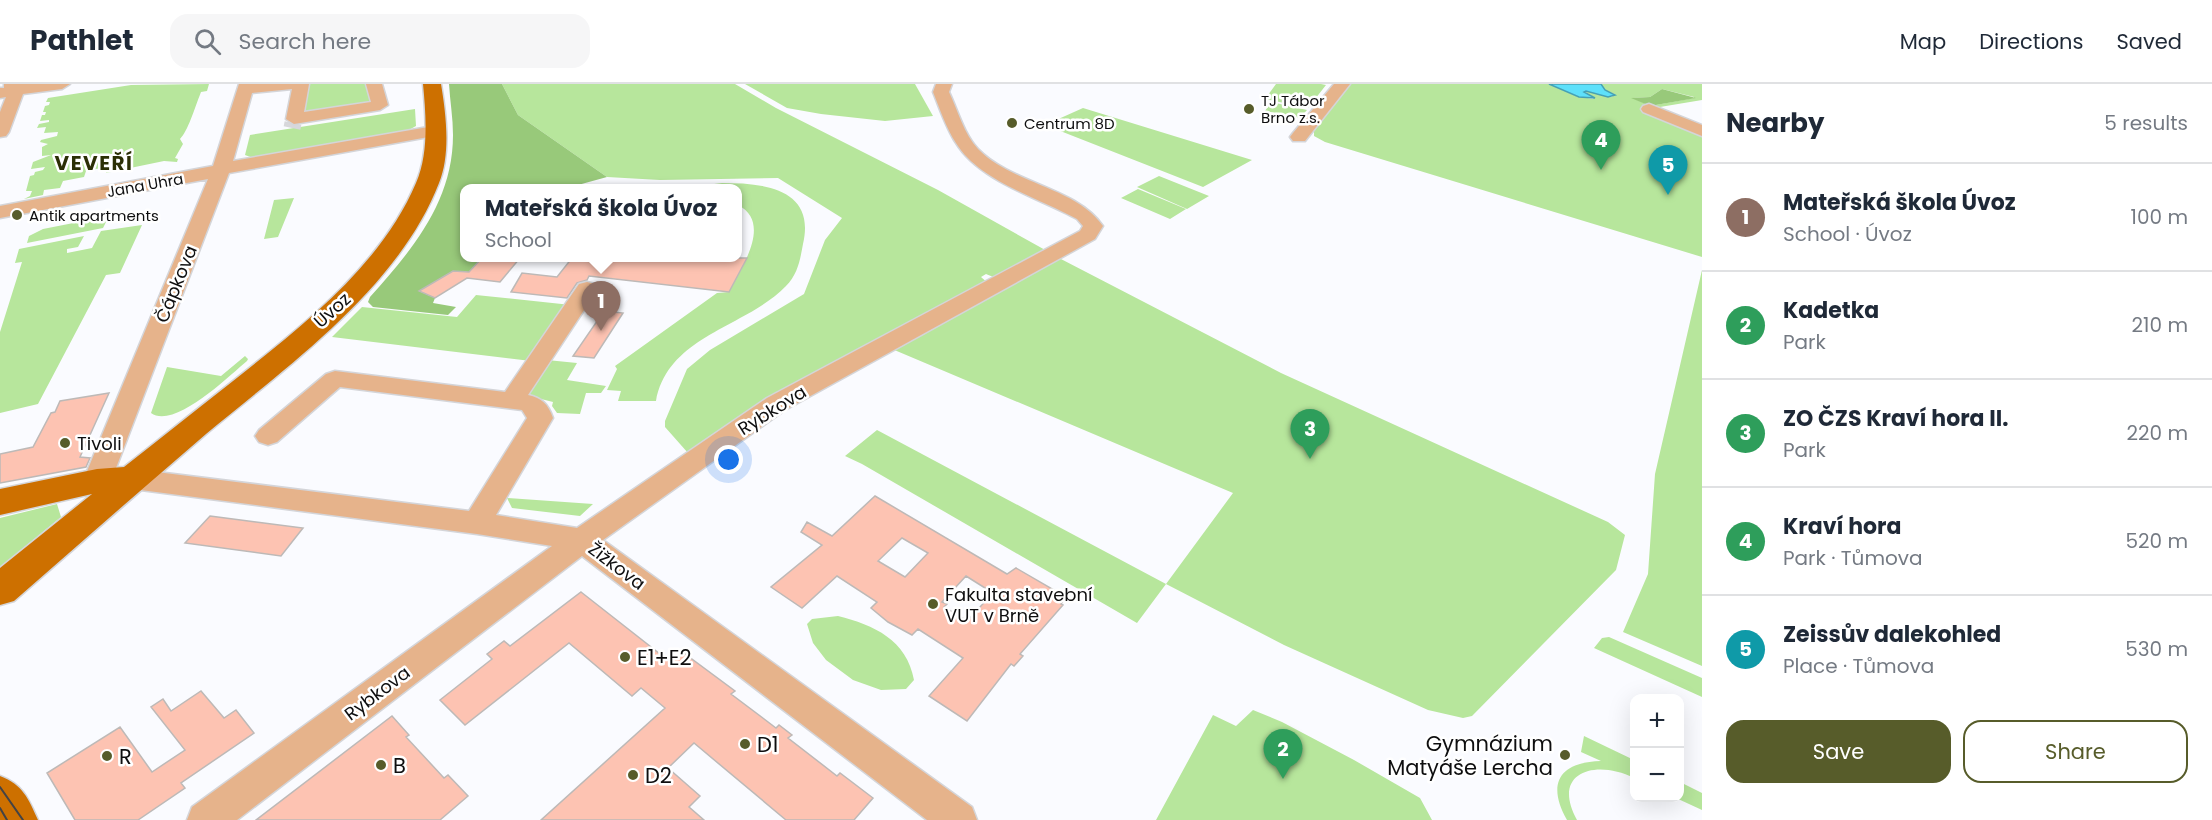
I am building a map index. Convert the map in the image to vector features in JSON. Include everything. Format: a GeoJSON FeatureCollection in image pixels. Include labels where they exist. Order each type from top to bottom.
{"type":"FeatureCollection","features":[{"type":"Feature","properties":{"kind":"main road","name":"Úvoz"},"geometry":{"type":"LineString","coordinates":[[0,590],[248,384],[354,291],[402,232],[429,181],[435,131],[432,84]]}},
{"type":"Feature","properties":{"kind":"main road"},"geometry":{"type":"LineString","coordinates":[[0,502],[97,481],[133,479]]}},
{"type":"Feature","properties":{"kind":"main road"},"geometry":{"type":"LineString","coordinates":[[0,798],[15,820]]}},
{"type":"Feature","properties":{"kind":"street"},"geometry":{"type":"LineString","coordinates":[[8,89],[62,84]]}},
{"type":"Feature","properties":{"kind":"street"},"geometry":{"type":"LineString","coordinates":[[247,86],[299,84],[289,156]]}},
{"type":"Feature","properties":{"kind":"street"},"geometry":{"type":"LineString","coordinates":[[293,124],[380,105],[374,84]]}},
{"type":"Feature","properties":{"kind":"street","name":"Rybkova"},"geometry":{"type":"LineString","coordinates":[[206,820],[582,540],[776,404],[1088,235],[1093,226],[1084,215],[1001,173],[975,156],[964,144],[941,92],[944,84]]}},
{"type":"Feature","properties":{"kind":"street"},"geometry":{"type":"LineString","coordinates":[[1299,137],[1342,84]]}},
{"type":"Feature","properties":{"kind":"street","name":"Čápkova"},"geometry":{"type":"LineString","coordinates":[[97,481],[221,170],[247,86]]}},
{"type":"Feature","properties":{"kind":"street"},"geometry":{"type":"LineString","coordinates":[[0,132],[15,95],[8,89]]}},
{"type":"Feature","properties":{"kind":"street"},"geometry":{"type":"LineString","coordinates":[[1650,109],[1702,131]]}},
{"type":"Feature","properties":{"kind":"street","name":"Jana Uhra"},"geometry":{"type":"LineString","coordinates":[[0,212],[206,174],[289,156],[435,131]]}},
{"type":"Feature","properties":{"kind":"street"},"geometry":{"type":"LineString","coordinates":[[512,400],[587,290]]}},
{"type":"Feature","properties":{"kind":"street"},"geometry":{"type":"LineString","coordinates":[[268,436],[335,379],[529,403],[537,409],[540,418],[477,523]]}},
{"type":"Feature","properties":{"kind":"street","name":"Žižkova"},"geometry":{"type":"LineString","coordinates":[[133,479],[477,523],[582,540],[957,820]]}},
{"type":"Feature","properties":{"kind":"green space"},"geometry":{"type":"Polygon","coordinates":[[[209,84],[207,91],[201,92],[180,139],[183,144],[175,158],[178,159],[177,162],[164,161],[106,173],[106,167],[86,171],[84,177],[63,181],[60,188],[44,190],[43,195],[24,199],[30,196],[32,191],[26,191],[30,176],[45,167],[31,169],[33,162],[51,155],[42,156],[42,147],[48,144],[40,142],[41,140],[57,136],[58,132],[44,133],[46,127],[37,128],[39,124],[49,122],[49,120],[40,121],[46,112],[43,112],[45,106],[49,105],[50,102],[46,102],[48,98],[131,85],[209,84]]]}},
{"type":"Feature","properties":{"kind":"green space"},"geometry":{"type":"Polygon","coordinates":[[[308,84],[371,84],[375,101],[304,114],[308,84]]]}},
{"type":"Feature","properties":{"kind":"green space"},"geometry":{"type":"Polygon","coordinates":[[[449,84],[502,84],[518,115],[607,177],[582,184],[460,184],[460,262],[478,262],[474,273],[453,271],[419,291],[435,298],[433,303],[456,307],[448,315],[373,307],[368,302],[370,297],[415,243],[438,203],[451,159],[453,122],[449,84]]]}},
{"type":"Feature","properties":{"kind":"green space"},"geometry":{"type":"Polygon","coordinates":[[[502,84],[735,84],[776,108],[938,190],[1047,251],[998,279],[986,274],[981,277],[989,284],[688,453],[665,427],[665,421],[687,369],[710,350],[804,294],[825,240],[842,218],[778,178],[660,180],[607,177],[518,115],[502,84]]]}},
{"type":"Feature","properties":{"kind":"green space"},"geometry":{"type":"Polygon","coordinates":[[[745,84],[915,84],[933,116],[885,121],[821,114],[787,108],[745,84]]]}},
{"type":"Feature","properties":{"kind":"green space"},"geometry":{"type":"Polygon","coordinates":[[[1276,84],[1326,85],[1308,108],[1265,99],[1276,84]]]}},
{"type":"Feature","properties":{"kind":"green space"},"geometry":{"type":"Polygon","coordinates":[[[1350,84],[1549,84],[1576,96],[1593,99],[1594,97],[1584,91],[1594,91],[1612,97],[1614,94],[1605,90],[1601,84],[1702,84],[1702,100],[1654,108],[1702,135],[1702,257],[1325,142],[1314,136],[1314,128],[1350,84]],[[1662,89],[1650,97],[1633,98],[1650,106],[1694,97],[1662,89]]]}},
{"type":"Feature","properties":{"kind":"green space"},"geometry":{"type":"Polygon","coordinates":[[[1662,89],[1696,98],[1650,106],[1631,98],[1650,97],[1662,89]]]}},
{"type":"Feature","properties":{"kind":"green space"},"geometry":{"type":"Polygon","coordinates":[[[1271,102],[1307,110],[1300,118],[1265,111],[1271,102]]]}},
{"type":"Feature","properties":{"kind":"green space"},"geometry":{"type":"Polygon","coordinates":[[[1083,108],[1252,160],[1203,187],[1045,125],[1083,108]]]}},
{"type":"Feature","properties":{"kind":"green space"},"geometry":{"type":"Polygon","coordinates":[[[415,109],[416,126],[407,131],[253,158],[245,155],[250,135],[415,109]]]}},
{"type":"Feature","properties":{"kind":"green space"},"geometry":{"type":"Polygon","coordinates":[[[1159,176],[1209,196],[1187,209],[1137,187],[1159,176]]]}},
{"type":"Feature","properties":{"kind":"green space"},"geometry":{"type":"Polygon","coordinates":[[[738,183],[769,188],[783,192],[794,200],[802,211],[805,225],[796,272],[786,286],[770,300],[692,346],[676,361],[663,379],[656,401],[618,401],[621,391],[607,390],[617,369],[615,366],[717,293],[729,292],[746,259],[754,234],[753,223],[748,213],[742,208],[742,184],[714,184],[738,183]]]}},
{"type":"Feature","properties":{"kind":"green space"},"geometry":{"type":"Polygon","coordinates":[[[1138,189],[1186,209],[1170,219],[1121,198],[1138,189]]]}},
{"type":"Feature","properties":{"kind":"green space"},"geometry":{"type":"Polygon","coordinates":[[[294,198],[278,237],[264,239],[274,200],[294,198]]]}},
{"type":"Feature","properties":{"kind":"green space"},"geometry":{"type":"Polygon","coordinates":[[[109,216],[103,228],[27,243],[29,236],[43,229],[109,216]]]}},
{"type":"Feature","properties":{"kind":"green space"},"geometry":{"type":"Polygon","coordinates":[[[142,225],[120,273],[106,275],[38,404],[0,413],[0,332],[22,262],[15,263],[19,249],[84,236],[78,247],[67,249],[67,253],[92,248],[101,231],[142,225]]]}},
{"type":"Feature","properties":{"kind":"green space"},"geometry":{"type":"Polygon","coordinates":[[[1059,258],[1281,373],[1608,522],[1625,535],[1616,570],[1472,716],[1463,718],[1428,710],[1284,645],[1166,584],[1233,493],[892,349],[1059,258]]]}},
{"type":"Feature","properties":{"kind":"green space"},"geometry":{"type":"Polygon","coordinates":[[[1702,270],[1702,666],[1623,632],[1648,574],[1655,474],[1702,270]]]}},
{"type":"Feature","properties":{"kind":"green space"},"geometry":{"type":"Polygon","coordinates":[[[476,295],[571,305],[531,361],[332,337],[362,307],[457,317],[476,295]]]}},
{"type":"Feature","properties":{"kind":"green space"},"geometry":{"type":"Polygon","coordinates":[[[245,356],[247,361],[215,389],[187,408],[161,416],[151,413],[167,367],[221,376],[245,356]]]}},
{"type":"Feature","properties":{"kind":"green space"},"geometry":{"type":"Polygon","coordinates":[[[547,360],[577,363],[567,380],[606,386],[601,393],[586,393],[580,414],[557,413],[552,406],[553,402],[533,397],[528,392],[547,360]]]}},
{"type":"Feature","properties":{"kind":"green space"},"geometry":{"type":"Polygon","coordinates":[[[877,430],[1166,584],[1137,623],[845,456],[877,430]]]}},
{"type":"Feature","properties":{"kind":"green space"},"geometry":{"type":"Polygon","coordinates":[[[507,498],[593,504],[580,516],[512,508],[507,498]]]}},
{"type":"Feature","properties":{"kind":"green space"},"geometry":{"type":"Polygon","coordinates":[[[57,504],[61,517],[0,567],[0,518],[57,504]]]}},
{"type":"Feature","properties":{"kind":"green space"},"geometry":{"type":"Polygon","coordinates":[[[838,616],[876,630],[896,645],[904,654],[914,680],[906,689],[881,690],[853,680],[826,660],[813,643],[807,624],[812,619],[838,616]]]}},
{"type":"Feature","properties":{"kind":"green space"},"geometry":{"type":"Polygon","coordinates":[[[1609,637],[1702,678],[1702,697],[1594,648],[1602,638],[1609,637]]]}},
{"type":"Feature","properties":{"kind":"green space"},"geometry":{"type":"Polygon","coordinates":[[[1253,710],[1282,722],[1420,798],[1432,820],[1156,820],[1213,715],[1236,726],[1253,710]]]}},
{"type":"Feature","properties":{"kind":"green space"},"geometry":{"type":"Polygon","coordinates":[[[1584,736],[1630,758],[1630,776],[1620,772],[1593,770],[1573,780],[1569,790],[1570,803],[1577,820],[1567,820],[1558,795],[1561,777],[1575,765],[1601,761],[1581,752],[1584,736]]]}},
{"type":"Feature","properties":{"kind":"green space"},"geometry":{"type":"Polygon","coordinates":[[[1684,784],[1702,793],[1702,810],[1684,802],[1684,784]]]}},
{"type":"Feature","properties":{"kind":"water"},"geometry":{"type":"Polygon","coordinates":[[[1549,84],[1601,84],[1605,90],[1615,95],[1608,97],[1586,91],[1584,92],[1595,98],[1579,97],[1549,84]]]}},
{"type":"Feature","properties":{"kind":"building"},"geometry":{"type":"Polygon","coordinates":[[[742,258],[747,258],[729,292],[589,276],[587,280],[577,283],[567,298],[511,292],[522,273],[557,277],[569,262],[742,262],[742,258]]]}},
{"type":"Feature","properties":{"kind":"building"},"geometry":{"type":"Polygon","coordinates":[[[478,262],[517,262],[500,282],[467,278],[435,298],[419,291],[453,271],[469,272],[478,262]]]}},
{"type":"Feature","properties":{"kind":"building"},"geometry":{"type":"Polygon","coordinates":[[[604,311],[623,313],[594,358],[573,356],[604,311]]]}},
{"type":"Feature","properties":{"kind":"building","name":"Tivoli"},"geometry":{"type":"Polygon","coordinates":[[[109,393],[80,457],[90,458],[86,467],[0,483],[0,454],[33,447],[60,401],[109,393]]]}},
{"type":"Feature","properties":{"kind":"building"},"geometry":{"type":"Polygon","coordinates":[[[875,496],[1007,574],[1016,568],[1066,597],[1061,604],[1063,605],[1020,654],[1023,656],[1014,666],[1011,664],[967,721],[929,696],[963,658],[918,629],[912,635],[888,622],[871,608],[877,602],[837,576],[802,608],[771,587],[822,545],[801,532],[807,522],[832,536],[875,496]],[[902,538],[878,561],[905,577],[928,553],[902,538]],[[966,576],[942,602],[947,604],[944,607],[967,621],[993,593],[966,576]]]}},
{"type":"Feature","properties":{"kind":"building"},"geometry":{"type":"Polygon","coordinates":[[[210,516],[303,528],[281,556],[185,543],[210,516]]]}},
{"type":"Feature","properties":{"kind":"building"},"geometry":{"type":"Polygon","coordinates":[[[581,592],[669,661],[681,651],[735,691],[731,694],[776,728],[779,725],[792,735],[788,738],[837,776],[840,773],[873,798],[854,820],[786,820],[694,743],[668,768],[700,796],[689,807],[704,820],[541,820],[665,708],[641,688],[632,696],[569,643],[465,725],[440,700],[492,659],[487,654],[504,641],[510,646],[581,592]]]}},
{"type":"Feature","properties":{"kind":"building","name":"R"},"geometry":{"type":"Polygon","coordinates":[[[201,691],[224,718],[236,710],[254,733],[181,783],[185,788],[138,820],[75,820],[47,773],[120,727],[152,772],[185,750],[151,707],[163,699],[171,711],[201,691]]]}},
{"type":"Feature","properties":{"kind":"building","name":"B"},"geometry":{"type":"Polygon","coordinates":[[[392,716],[409,735],[406,737],[444,778],[448,775],[468,796],[440,820],[256,820],[392,716]]]}},
{"type":"Feature","properties":{"kind":"tunnel"},"geometry":{"type":"LineString","coordinates":[[292,128],[293,123]]}},
{"type":"Feature","properties":{"kind":"tram line"},"geometry":{"type":"LineString","coordinates":[[0,787],[23,820]]}},
{"type":"Feature","properties":{"kind":"tram line"},"geometry":{"type":"LineString","coordinates":[[0,808],[7,820]]}},
{"type":"Feature","properties":{"kind":"place","name":"TJ Tábor Brno z.s."},"geometry":{"type":"Point","coordinates":[1249,109]}},
{"type":"Feature","properties":{"kind":"place","name":"Centrum 8D"},"geometry":{"type":"Point","coordinates":[1012,123]}},
{"type":"Feature","properties":{"kind":"place","name":"Kraví hora"},"geometry":{"type":"Point","coordinates":[1601,170]}},
{"type":"Feature","properties":{"kind":"place","name":"Zeissův dalekohled"},"geometry":{"type":"Point","coordinates":[1668,195]}},
{"type":"Feature","properties":{"kind":"place","name":"Antik apartments"},"geometry":{"type":"Point","coordinates":[17,215]}},
{"type":"Feature","properties":{"kind":"place","name":"Mateřská škola Úvoz"},"geometry":{"type":"Point","coordinates":[601,331]}},
{"type":"Feature","properties":{"kind":"place","name":"Tivoli"},"geometry":{"type":"Point","coordinates":[65,443]}},
{"type":"Feature","properties":{"kind":"place","name":"ZO ČZS Kraví hora II."},"geometry":{"type":"Point","coordinates":[1310,459]}},
{"type":"Feature","properties":{"kind":"place","name":"Fakulta stavební VUT v Brně"},"geometry":{"type":"Point","coordinates":[933,604]}},
{"type":"Feature","properties":{"kind":"place","name":"E1+E2"},"geometry":{"type":"Point","coordinates":[625,657]}},
{"type":"Feature","properties":{"kind":"place","name":"D1"},"geometry":{"type":"Point","coordinates":[745,744]}},
{"type":"Feature","properties":{"kind":"place","name":"Gymnázium Matyáše Lercha"},"geometry":{"type":"Point","coordinates":[1565,755]}},
{"type":"Feature","properties":{"kind":"place","name":"R"},"geometry":{"type":"Point","coordinates":[107,756]}},
{"type":"Feature","properties":{"kind":"place","name":"B"},"geometry":{"type":"Point","coordinates":[381,765]}},
{"type":"Feature","properties":{"kind":"place","name":"D2"},"geometry":{"type":"Point","coordinates":[633,775]}},
{"type":"Feature","properties":{"kind":"place","name":"Kadetka"},"geometry":{"type":"Point","coordinates":[1283,779]}},
{"type":"Feature","properties":{"kind":"district","name":"VEVEŘÍ"},"geometry":{"type":"Point","coordinates":[94,163]}}]}
